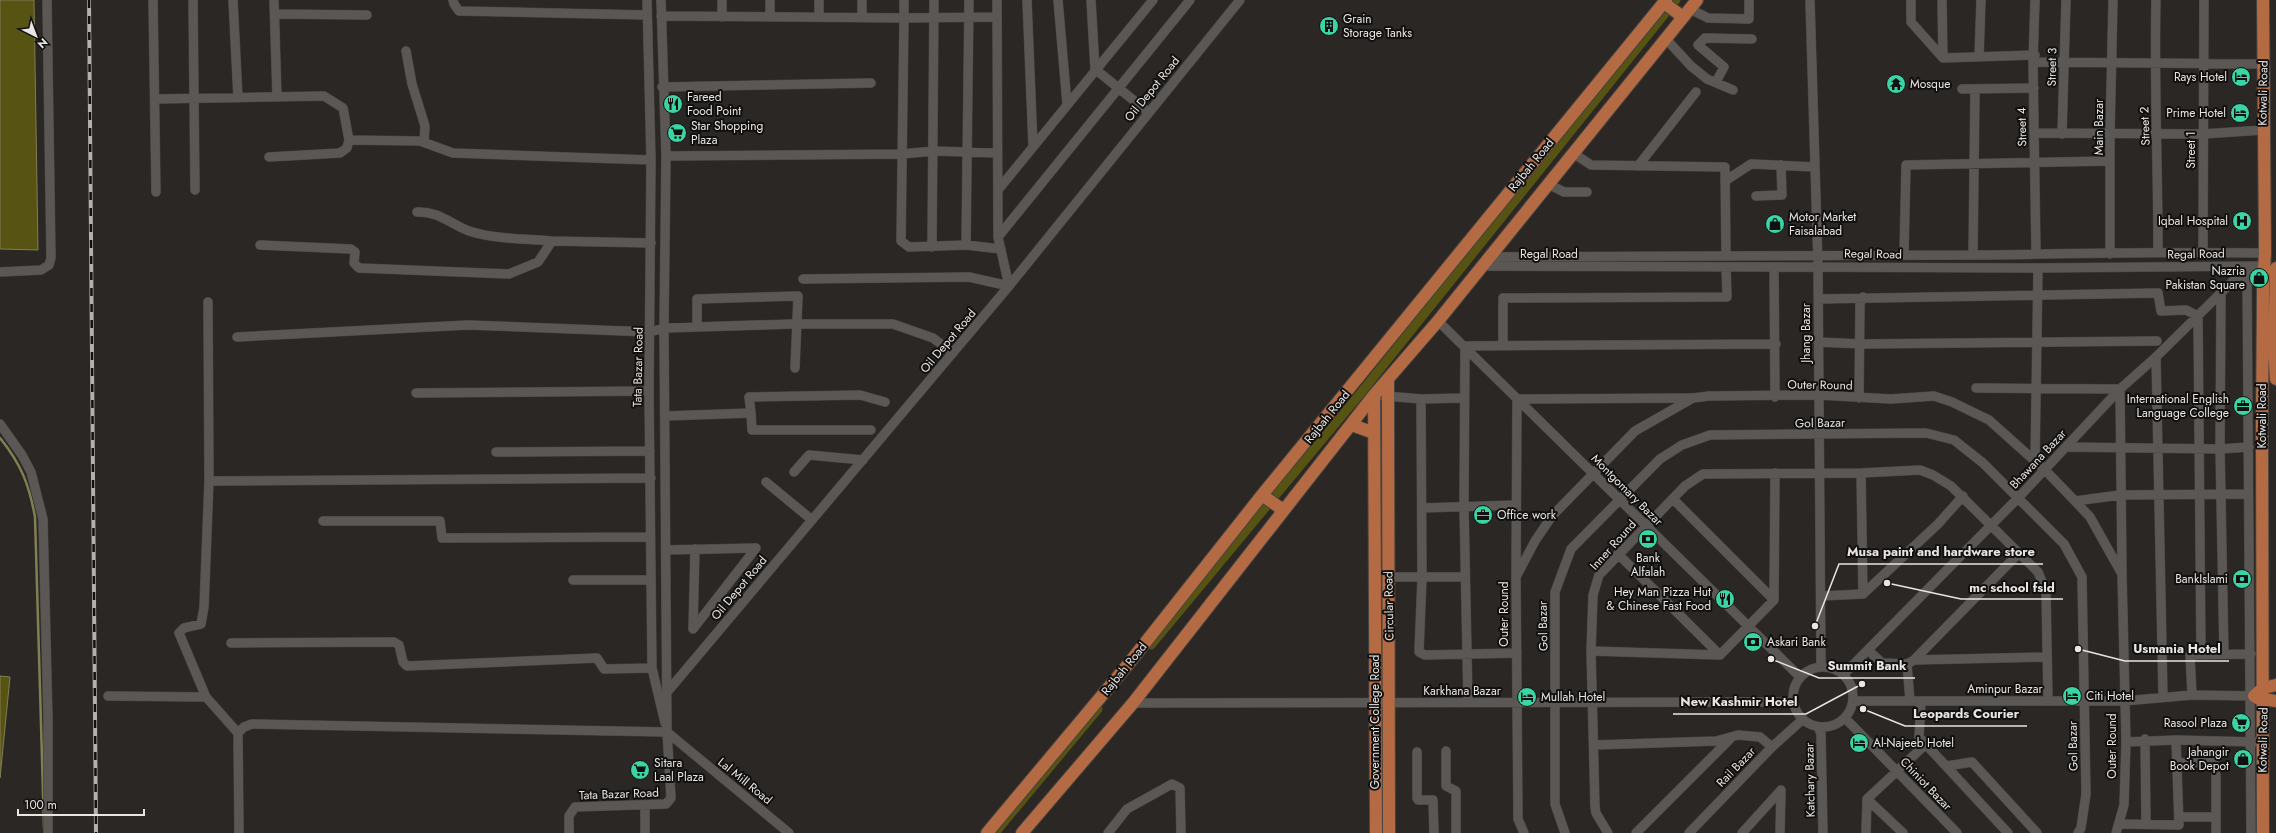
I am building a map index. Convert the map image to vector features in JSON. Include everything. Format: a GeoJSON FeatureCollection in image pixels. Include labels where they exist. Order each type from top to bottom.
{"type":"FeatureCollection","features":[{"type":"Feature","properties":{"kind":"main road","name":"Kotwali Road"},"geometry":{"type":"LineString","coordinates":[[2263,833],[2257,742],[2262,696],[2262,427],[2260,266],[2265,253],[2263,130],[2264,0]]}},
{"type":"Feature","properties":{"kind":"main road"},"geometry":{"type":"LineString","coordinates":[[1666,3],[1688,10]]}},
{"type":"Feature","properties":{"kind":"main road","name":"Rajbah Road"},"geometry":{"type":"LineString","coordinates":[[988,833],[1130,662],[1666,3]]}},
{"type":"Feature","properties":{"kind":"main road","name":"Rajbah Road"},"geometry":{"type":"LineString","coordinates":[[1022,833],[1132,703],[1281,508],[1352,425],[1374,395],[1438,321],[1688,10]]}},
{"type":"Feature","properties":{"kind":"main road","name":"Kotwali Road"},"geometry":{"type":"LineString","coordinates":[[2276,268],[2276,379]]}},
{"type":"Feature","properties":{"kind":"main road","name":"Circular Road"},"geometry":{"type":"LineString","coordinates":[[1388,380],[1388,577],[1390,702],[1389,833]]}},
{"type":"Feature","properties":{"kind":"main road","name":"Government College Road"},"geometry":{"type":"LineString","coordinates":[[1374,395],[1376,833]]}},
{"type":"Feature","properties":{"kind":"main road"},"geometry":{"type":"LineString","coordinates":[[1352,425],[1374,433]]}},
{"type":"Feature","properties":{"kind":"main road"},"geometry":{"type":"LineString","coordinates":[[1264,496],[1281,508]]}},
{"type":"Feature","properties":{"kind":"main road"},"geometry":{"type":"LineString","coordinates":[[2262,696],[2276,685]]}},
{"type":"Feature","properties":{"kind":"street"},"geometry":{"type":"LineString","coordinates":[[0,272],[41,270],[49,265],[51,258],[47,0]]}},
{"type":"Feature","properties":{"kind":"street"},"geometry":{"type":"LineString","coordinates":[[153,0],[156,192]]}},
{"type":"Feature","properties":{"kind":"street"},"geometry":{"type":"LineString","coordinates":[[193,0],[195,190]]}},
{"type":"Feature","properties":{"kind":"street"},"geometry":{"type":"LineString","coordinates":[[233,0],[238,98]]}},
{"type":"Feature","properties":{"kind":"street"},"geometry":{"type":"LineString","coordinates":[[274,0],[278,97]]}},
{"type":"Feature","properties":{"kind":"street"},"geometry":{"type":"LineString","coordinates":[[454,0],[454,4],[460,11],[647,15]]}},
{"type":"Feature","properties":{"kind":"street","name":"Tata Bazar Road"},"geometry":{"type":"LineString","coordinates":[[647,0],[651,160],[649,391],[652,668],[658,703],[667,732]]}},
{"type":"Feature","properties":{"kind":"street","name":"Tata Bazar Road"},"geometry":{"type":"LineString","coordinates":[[569,833],[568,816],[575,807],[666,804],[671,798],[667,732],[668,691],[664,328],[666,156],[662,87],[661,0]]}},
{"type":"Feature","properties":{"kind":"street"},"geometry":{"type":"LineString","coordinates":[[722,0],[722,17]]}},
{"type":"Feature","properties":{"kind":"street"},"geometry":{"type":"LineString","coordinates":[[770,0],[770,17]]}},
{"type":"Feature","properties":{"kind":"street"},"geometry":{"type":"LineString","coordinates":[[819,0],[819,17]]}},
{"type":"Feature","properties":{"kind":"street"},"geometry":{"type":"LineString","coordinates":[[862,0],[862,18]]}},
{"type":"Feature","properties":{"kind":"street"},"geometry":{"type":"LineString","coordinates":[[904,0],[901,241],[909,247],[966,245],[1001,249]]}},
{"type":"Feature","properties":{"kind":"street"},"geometry":{"type":"LineString","coordinates":[[932,247],[934,151],[934,0]]}},
{"type":"Feature","properties":{"kind":"street"},"geometry":{"type":"LineString","coordinates":[[966,245],[969,0]]}},
{"type":"Feature","properties":{"kind":"street"},"geometry":{"type":"LineString","coordinates":[[803,279],[969,278],[1009,286],[998,237],[997,0]]}},
{"type":"Feature","properties":{"kind":"street"},"geometry":{"type":"LineString","coordinates":[[1027,0],[1033,146]]}},
{"type":"Feature","properties":{"kind":"street"},"geometry":{"type":"LineString","coordinates":[[1058,0],[1067,104]]}},
{"type":"Feature","properties":{"kind":"street"},"geometry":{"type":"LineString","coordinates":[[1091,0],[1095,69],[1148,112]]}},
{"type":"Feature","properties":{"kind":"street"},"geometry":{"type":"LineString","coordinates":[[998,190],[1095,69],[1153,0]]}},
{"type":"Feature","properties":{"kind":"street"},"geometry":{"type":"LineString","coordinates":[[998,237],[1190,0]]}},
{"type":"Feature","properties":{"kind":"street","name":"Oil Depot Road"},"geometry":{"type":"LineString","coordinates":[[668,691],[1009,286],[1240,0]]}},
{"type":"Feature","properties":{"kind":"street"},"geometry":{"type":"LineString","coordinates":[[1688,10],[1708,18],[1748,19],[1749,0]]}},
{"type":"Feature","properties":{"kind":"street","name":"Jhang Bazar"},"geometry":{"type":"LineString","coordinates":[[1811,0],[1818,256],[1821,667]]}},
{"type":"Feature","properties":{"kind":"street"},"geometry":{"type":"LineString","coordinates":[[1911,0],[1911,22],[1943,58],[1979,57],[2112,63],[2264,64]]}},
{"type":"Feature","properties":{"kind":"street"},"geometry":{"type":"LineString","coordinates":[[1942,0],[1943,58]]}},
{"type":"Feature","properties":{"kind":"street"},"geometry":{"type":"LineString","coordinates":[[1979,57],[1981,0]]}},
{"type":"Feature","properties":{"kind":"street","name":"Street 4"},"geometry":{"type":"LineString","coordinates":[[2035,0],[2034,133],[2036,253]]}},
{"type":"Feature","properties":{"kind":"street","name":"Street 3"},"geometry":{"type":"LineString","coordinates":[[2062,134],[2066,0]]}},
{"type":"Feature","properties":{"kind":"street","name":"Main Bazar"},"geometry":{"type":"LineString","coordinates":[[2110,254],[2110,134],[2113,0]]}},
{"type":"Feature","properties":{"kind":"street","name":"Street 2"},"geometry":{"type":"LineString","coordinates":[[2156,0],[2155,63],[2158,133],[2158,251]]}},
{"type":"Feature","properties":{"kind":"street","name":"Street 1"},"geometry":{"type":"LineString","coordinates":[[2203,252],[2204,0]]}},
{"type":"Feature","properties":{"kind":"street"},"geometry":{"type":"LineString","coordinates":[[275,14],[367,15]]}},
{"type":"Feature","properties":{"kind":"street"},"geometry":{"type":"LineString","coordinates":[[661,16],[862,18],[997,17]]}},
{"type":"Feature","properties":{"kind":"street"},"geometry":{"type":"LineString","coordinates":[[1716,82],[1724,67],[1698,46],[1705,38],[1752,39]]}},
{"type":"Feature","properties":{"kind":"street"},"geometry":{"type":"LineString","coordinates":[[1666,39],[1691,66],[1707,79],[1732,90]]}},
{"type":"Feature","properties":{"kind":"street"},"geometry":{"type":"LineString","coordinates":[[406,51],[412,84],[425,126],[424,142]]}},
{"type":"Feature","properties":{"kind":"street"},"geometry":{"type":"LineString","coordinates":[[662,87],[871,83]]}},
{"type":"Feature","properties":{"kind":"street"},"geometry":{"type":"LineString","coordinates":[[1962,89],[2034,88]]}},
{"type":"Feature","properties":{"kind":"street"},"geometry":{"type":"LineString","coordinates":[[1973,255],[1975,89]]}},
{"type":"Feature","properties":{"kind":"street"},"geometry":{"type":"LineString","coordinates":[[1638,166],[1696,92]]}},
{"type":"Feature","properties":{"kind":"street"},"geometry":{"type":"LineString","coordinates":[[155,99],[324,96],[334,101],[342,108],[349,140],[347,148],[340,153],[269,157]]}},
{"type":"Feature","properties":{"kind":"street"},"geometry":{"type":"LineString","coordinates":[[2034,133],[2203,134],[2263,130]]}},
{"type":"Feature","properties":{"kind":"street"},"geometry":{"type":"LineString","coordinates":[[349,140],[424,142],[453,153],[651,160]]}},
{"type":"Feature","properties":{"kind":"street"},"geometry":{"type":"LineString","coordinates":[[666,156],[902,154],[934,151],[997,153]]}},
{"type":"Feature","properties":{"kind":"street"},"geometry":{"type":"LineString","coordinates":[[1573,153],[1591,165],[1725,167],[1726,255]]}},
{"type":"Feature","properties":{"kind":"street"},"geometry":{"type":"LineString","coordinates":[[1904,255],[1906,165],[1975,163],[2035,164],[2110,161]]}},
{"type":"Feature","properties":{"kind":"street"},"geometry":{"type":"LineString","coordinates":[[1725,181],[1751,164],[1815,167]]}},
{"type":"Feature","properties":{"kind":"street"},"geometry":{"type":"LineString","coordinates":[[1756,196],[1782,195],[1782,165]]}},
{"type":"Feature","properties":{"kind":"street"},"geometry":{"type":"LineString","coordinates":[[1548,184],[1564,192],[1587,192]]}},
{"type":"Feature","properties":{"kind":"street"},"geometry":{"type":"LineString","coordinates":[[418,212],[425,212],[443,217],[470,231],[552,241],[651,243]]}},
{"type":"Feature","properties":{"kind":"street"},"geometry":{"type":"LineString","coordinates":[[260,245],[351,249],[355,252],[354,263],[359,268],[509,274],[538,262],[552,241]]}},
{"type":"Feature","properties":{"kind":"street","name":"Regal Road"},"geometry":{"type":"LineString","coordinates":[[1485,261],[1726,255],[1818,256],[2036,253],[2110,254],[2158,251],[2265,253]]}},
{"type":"Feature","properties":{"kind":"street","name":"Regal Road"},"geometry":{"type":"LineString","coordinates":[[1485,261],[1726,268],[1818,266],[2038,268],[2260,266]]}},
{"type":"Feature","properties":{"kind":"street","name":"Bhawana Bazar"},"geometry":{"type":"LineString","coordinates":[[1843,675],[1991,526],[2120,389],[2156,357],[2221,293],[2247,271],[2260,266]]}},
{"type":"Feature","properties":{"kind":"street"},"geometry":{"type":"LineString","coordinates":[[1774,267],[1776,344],[1775,397]]}},
{"type":"Feature","properties":{"kind":"street"},"geometry":{"type":"LineString","coordinates":[[1503,344],[1503,298],[1727,297],[1726,268]]}},
{"type":"Feature","properties":{"kind":"street"},"geometry":{"type":"LineString","coordinates":[[2036,461],[2038,268]]}},
{"type":"Feature","properties":{"kind":"street"},"geometry":{"type":"LineString","coordinates":[[2247,271],[2249,447],[2248,494],[2251,654],[2262,696]]}},
{"type":"Feature","properties":{"kind":"street"},"geometry":{"type":"LineString","coordinates":[[1818,299],[1863,297],[2037,296],[2158,293],[2161,311],[2186,310],[2198,316],[2201,654]]}},
{"type":"Feature","properties":{"kind":"street"},"geometry":{"type":"LineString","coordinates":[[2221,293],[2220,449],[2224,654]]}},
{"type":"Feature","properties":{"kind":"street"},"geometry":{"type":"LineString","coordinates":[[697,327],[697,299],[798,296],[795,368]]}},
{"type":"Feature","properties":{"kind":"street"},"geometry":{"type":"LineString","coordinates":[[1859,398],[1860,304],[1863,297]]}},
{"type":"Feature","properties":{"kind":"street"},"geometry":{"type":"LineString","coordinates":[[208,302],[209,481],[205,593],[202,622],[197,626],[184,628],[179,633],[206,697],[238,733],[239,833]]}},
{"type":"Feature","properties":{"kind":"street","name":"Montgomary Bazar"},"geometry":{"type":"LineString","coordinates":[[1438,321],[1800,677]]}},
{"type":"Feature","properties":{"kind":"street"},"geometry":{"type":"LineString","coordinates":[[237,337],[468,325],[650,332],[664,328],[797,324],[893,324],[933,338],[953,353]]}},
{"type":"Feature","properties":{"kind":"street"},"geometry":{"type":"LineString","coordinates":[[1818,342],[1860,344],[2157,341]]}},
{"type":"Feature","properties":{"kind":"street"},"geometry":{"type":"LineString","coordinates":[[1468,702],[1463,398],[1465,346],[1503,344],[1776,344]]}},
{"type":"Feature","properties":{"kind":"street"},"geometry":{"type":"LineString","coordinates":[[2156,357],[2163,697]]}},
{"type":"Feature","properties":{"kind":"street"},"geometry":{"type":"LineString","coordinates":[[1976,388],[2120,389],[2119,447],[2122,574]]}},
{"type":"Feature","properties":{"kind":"street"},"geometry":{"type":"LineString","coordinates":[[416,393],[649,391]]}},
{"type":"Feature","properties":{"kind":"street"},"geometry":{"type":"LineString","coordinates":[[871,430],[752,430],[749,397],[860,395],[885,402]]}},
{"type":"Feature","properties":{"kind":"street"},"geometry":{"type":"LineString","coordinates":[[1374,395],[1388,398],[1463,398]]}},
{"type":"Feature","properties":{"kind":"street","name":"Outer Round"},"geometry":{"type":"LineString","coordinates":[[1524,833],[1518,819],[1516,577],[1535,541],[1552,516],[1635,431],[1693,398],[1709,396],[1775,397],[1819,395],[1859,398],[1934,396],[1952,402],[1989,420],[2036,461],[2090,517],[2122,574],[2126,742],[2124,805],[2120,824],[2116,833]]}},
{"type":"Feature","properties":{"kind":"street"},"geometry":{"type":"LineString","coordinates":[[1516,577],[1517,399],[1693,398]]}},
{"type":"Feature","properties":{"kind":"street"},"geometry":{"type":"LineString","coordinates":[[1420,399],[1422,578],[1419,652],[1425,655],[1516,653]]}},
{"type":"Feature","properties":{"kind":"street"},"geometry":{"type":"LineString","coordinates":[[665,416],[751,413]]}},
{"type":"Feature","properties":{"kind":"street"},"geometry":{"type":"LineString","coordinates":[[0,424],[22,455],[31,472],[43,518],[48,720],[48,833]]}},
{"type":"Feature","properties":{"kind":"street","name":"Gol Bazar"},"geometry":{"type":"LineString","coordinates":[[1565,833],[1556,804],[1555,592],[1572,550],[1660,459],[1682,445],[1710,435],[1926,434],[1954,440],[1983,463],[2064,544],[2082,577],[2084,612],[2086,794],[2082,828],[2078,833]]}},
{"type":"Feature","properties":{"kind":"street"},"geometry":{"type":"LineString","coordinates":[[2066,447],[2159,447],[2220,449],[2249,447]]}},
{"type":"Feature","properties":{"kind":"street"},"geometry":{"type":"LineString","coordinates":[[496,452],[650,451]]}},
{"type":"Feature","properties":{"kind":"street"},"geometry":{"type":"LineString","coordinates":[[794,472],[809,455],[863,460]]}},
{"type":"Feature","properties":{"kind":"street","name":"Inner Round"},"geometry":{"type":"LineString","coordinates":[[1608,833],[1596,814],[1595,807],[1594,702],[1591,651],[1593,595],[1599,575],[1618,554],[1685,486],[1703,474],[1861,473],[1920,470],[1945,482],[1963,496],[2038,572],[2046,591],[2046,657],[2048,700]]}},
{"type":"Feature","properties":{"kind":"street"},"geometry":{"type":"LineString","coordinates":[[1591,651],[1720,655],[1774,600],[1775,473]]}},
{"type":"Feature","properties":{"kind":"street"},"geometry":{"type":"LineString","coordinates":[[1861,473],[1863,594]]}},
{"type":"Feature","properties":{"kind":"street"},"geometry":{"type":"LineString","coordinates":[[209,481],[650,478]]}},
{"type":"Feature","properties":{"kind":"street"},"geometry":{"type":"LineString","coordinates":[[766,482],[812,520]]}},
{"type":"Feature","properties":{"kind":"street"},"geometry":{"type":"LineString","coordinates":[[2075,501],[2120,495],[2199,496],[2248,494]]}},
{"type":"Feature","properties":{"kind":"street"},"geometry":{"type":"LineString","coordinates":[[1821,596],[1863,594],[1938,524],[1963,496]]}},
{"type":"Feature","properties":{"kind":"street"},"geometry":{"type":"LineString","coordinates":[[1673,499],[1774,600]]}},
{"type":"Feature","properties":{"kind":"street"},"geometry":{"type":"LineString","coordinates":[[1422,508],[1516,505]]}},
{"type":"Feature","properties":{"kind":"street"},"geometry":{"type":"LineString","coordinates":[[323,521],[440,521],[442,538],[650,537]]}},
{"type":"Feature","properties":{"kind":"street"},"geometry":{"type":"LineString","coordinates":[[666,550],[694,549],[756,548],[693,629],[694,549]]}},
{"type":"Feature","properties":{"kind":"street"},"geometry":{"type":"LineString","coordinates":[[1910,701],[1910,662],[2019,553]]}},
{"type":"Feature","properties":{"kind":"street"},"geometry":{"type":"LineString","coordinates":[[1618,554],[1720,655]]}},
{"type":"Feature","properties":{"kind":"street"},"geometry":{"type":"LineString","coordinates":[[1388,577],[1465,577]]}},
{"type":"Feature","properties":{"kind":"street"},"geometry":{"type":"LineString","coordinates":[[573,580],[651,580]]}},
{"type":"Feature","properties":{"kind":"street"},"geometry":{"type":"LineString","coordinates":[[231,643],[394,642],[399,645],[403,662],[407,666],[597,658],[604,669],[652,668]]}},
{"type":"Feature","properties":{"kind":"street"},"geometry":{"type":"LineString","coordinates":[[1868,650],[1882,663],[2046,657]]}},
{"type":"Feature","properties":{"kind":"street"},"geometry":{"type":"LineString","coordinates":[[2192,695],[2190,656],[2201,654],[2251,654]]}},
{"type":"Feature","properties":{"kind":"street"},"geometry":{"type":"LineString","coordinates":[[1821,667],[1829,667],[1843,675],[1853,691],[1853,701],[1845,718],[1832,726],[1818,727],[1802,720],[1797,714],[1792,702],[1793,691],[1800,677],[1814,668],[1821,667]]}},
{"type":"Feature","properties":{"kind":"street","name":"Aminpur Bazar"},"geometry":{"type":"LineString","coordinates":[[1853,701],[2124,701],[2192,695],[2262,696]]}},
{"type":"Feature","properties":{"kind":"street"},"geometry":{"type":"LineString","coordinates":[[108,696],[206,697]]}},
{"type":"Feature","properties":{"kind":"street"},"geometry":{"type":"LineString","coordinates":[[1921,701],[1919,737],[2008,833]]}},
{"type":"Feature","properties":{"kind":"street","name":"Karkhana Bazar"},"geometry":{"type":"LineString","coordinates":[[1132,703],[1792,702]]}},
{"type":"Feature","properties":{"kind":"street","name":"Chiniot Bazar"},"geometry":{"type":"LineString","coordinates":[[1845,718],[1957,833]]}},
{"type":"Feature","properties":{"kind":"street","name":"Rail Bazar"},"geometry":{"type":"LineString","coordinates":[[1690,833],[1772,747],[1802,720]]}},
{"type":"Feature","properties":{"kind":"street"},"geometry":{"type":"LineString","coordinates":[[238,733],[244,727],[252,724],[667,732]]}},
{"type":"Feature","properties":{"kind":"street","name":"Katchary Bazar"},"geometry":{"type":"LineString","coordinates":[[1818,727],[1821,734],[1823,833]]}},
{"type":"Feature","properties":{"kind":"street","name":"Lal Mill Road"},"geometry":{"type":"LineString","coordinates":[[667,732],[789,833]]}},
{"type":"Feature","properties":{"kind":"street"},"geometry":{"type":"LineString","coordinates":[[1636,833],[1730,739],[1738,735],[1760,737],[1772,747]]}},
{"type":"Feature","properties":{"kind":"street"},"geometry":{"type":"LineString","coordinates":[[1594,745],[1730,739]]}},
{"type":"Feature","properties":{"kind":"street"},"geometry":{"type":"LineString","coordinates":[[2146,740],[2146,824]]}},
{"type":"Feature","properties":{"kind":"street"},"geometry":{"type":"LineString","coordinates":[[2120,824],[2179,825],[2176,740]]}},
{"type":"Feature","properties":{"kind":"street"},"geometry":{"type":"LineString","coordinates":[[2126,742],[2176,740],[2257,742],[2251,833]]}},
{"type":"Feature","properties":{"kind":"street"},"geometry":{"type":"LineString","coordinates":[[1866,833],[1867,799],[1898,772],[1926,744]]}},
{"type":"Feature","properties":{"kind":"street"},"geometry":{"type":"LineString","coordinates":[[1446,751],[1446,786],[1456,791],[1456,833]]}},
{"type":"Feature","properties":{"kind":"street"},"geometry":{"type":"LineString","coordinates":[[1417,752],[1417,798],[1418,800],[1433,800],[1434,833]]}},
{"type":"Feature","properties":{"kind":"street"},"geometry":{"type":"LineString","coordinates":[[1947,766],[1972,762],[2037,833]]}},
{"type":"Feature","properties":{"kind":"street"},"geometry":{"type":"LineString","coordinates":[[2176,763],[2214,762]]}},
{"type":"Feature","properties":{"kind":"street"},"geometry":{"type":"LineString","coordinates":[[2216,775],[2216,833]]}},
{"type":"Feature","properties":{"kind":"street"},"geometry":{"type":"LineString","coordinates":[[1108,833],[1127,809],[1172,784],[1180,788],[1181,833]]}},
{"type":"Feature","properties":{"kind":"street"},"geometry":{"type":"LineString","coordinates":[[1742,833],[1781,790],[1780,833]]}},
{"type":"Feature","properties":{"kind":"street"},"geometry":{"type":"LineString","coordinates":[[1867,799],[1902,833]]}},
{"type":"Feature","properties":{"kind":"street"},"geometry":{"type":"LineString","coordinates":[[645,805],[645,833]]}},
{"type":"Feature","properties":{"kind":"street"},"geometry":{"type":"LineString","coordinates":[[2179,817],[2216,817]]}},
{"type":"Feature","properties":{"kind":"shaded area"},"geometry":{"type":"Polygon","coordinates":[[[0,0],[34,0],[38,250],[0,249],[0,0]]]}},
{"type":"Feature","properties":{"kind":"shaded area"},"geometry":{"type":"Polygon","coordinates":[[[0,676],[10,677],[0,778],[0,676]]]}},
{"type":"Feature","properties":{"kind":"waterway"},"geometry":{"type":"LineString","coordinates":[[1151,645],[1360,394],[1676,0]]}},
{"type":"Feature","properties":{"kind":"waterway"},"geometry":{"type":"LineString","coordinates":[[0,438],[19,466],[27,484],[35,517],[44,827]]}},
{"type":"Feature","properties":{"kind":"waterway"},"geometry":{"type":"LineString","coordinates":[[995,833],[1098,709]]}},
{"type":"Feature","properties":{"kind":"railway"},"geometry":{"type":"LineString","coordinates":[[89,0],[96,833]]}},
{"type":"Feature","properties":{"kind":"place","name":"Grain Storage Tanks"},"geometry":{"type":"Point","coordinates":[1329,26]}},
{"type":"Feature","properties":{"kind":"place","name":"Rays Hotel"},"geometry":{"type":"Point","coordinates":[2241,77]}},
{"type":"Feature","properties":{"kind":"place","name":"Mosque"},"geometry":{"type":"Point","coordinates":[1896,84]}},
{"type":"Feature","properties":{"kind":"place","name":"Fareed Food Point"},"geometry":{"type":"Point","coordinates":[673,104]}},
{"type":"Feature","properties":{"kind":"place","name":"Prime Hotel"},"geometry":{"type":"Point","coordinates":[2240,113]}},
{"type":"Feature","properties":{"kind":"place","name":"Star Shopping Plaza"},"geometry":{"type":"Point","coordinates":[677,133]}},
{"type":"Feature","properties":{"kind":"place","name":"Iqbal Hospital"},"geometry":{"type":"Point","coordinates":[2242,221]}},
{"type":"Feature","properties":{"kind":"place","name":"Motor Market Faisalabad"},"geometry":{"type":"Point","coordinates":[1775,224]}},
{"type":"Feature","properties":{"kind":"place","name":"Nazria Pakistan Square"},"geometry":{"type":"Point","coordinates":[2259,278]}},
{"type":"Feature","properties":{"kind":"place","name":"International English Language College"},"geometry":{"type":"Point","coordinates":[2243,406]}},
{"type":"Feature","properties":{"kind":"place","name":"Office work"},"geometry":{"type":"Point","coordinates":[1483,515]}},
{"type":"Feature","properties":{"kind":"place","name":"Bank Alfalah"},"geometry":{"type":"Point","coordinates":[1648,539]}},
{"type":"Feature","properties":{"kind":"place","name":"BankIslami"},"geometry":{"type":"Point","coordinates":[2242,579]}},
{"type":"Feature","properties":{"kind":"place","name":"mc school fsld"},"geometry":{"type":"Point","coordinates":[1887,583]}},
{"type":"Feature","properties":{"kind":"place","name":"Hey Man Pizza Hut & Chinese Fast Food"},"geometry":{"type":"Point","coordinates":[1725,599]}},
{"type":"Feature","properties":{"kind":"place","name":"Musa paint and hardware store"},"geometry":{"type":"Point","coordinates":[1815,626]}},
{"type":"Feature","properties":{"kind":"place","name":"Askari Bank"},"geometry":{"type":"Point","coordinates":[1753,642]}},
{"type":"Feature","properties":{"kind":"place","name":"Usmania Hotel"},"geometry":{"type":"Point","coordinates":[2078,649]}},
{"type":"Feature","properties":{"kind":"place","name":"Summit Bank"},"geometry":{"type":"Point","coordinates":[1771,659]}},
{"type":"Feature","properties":{"kind":"place","name":"New Kashmir Hotel"},"geometry":{"type":"Point","coordinates":[1862,684]}},
{"type":"Feature","properties":{"kind":"place","name":"Citi Hotel"},"geometry":{"type":"Point","coordinates":[2072,696]}},
{"type":"Feature","properties":{"kind":"place","name":"Mullah Hotel"},"geometry":{"type":"Point","coordinates":[1527,697]}},
{"type":"Feature","properties":{"kind":"place","name":"Leopards Courier"},"geometry":{"type":"Point","coordinates":[1863,709]}},
{"type":"Feature","properties":{"kind":"place","name":"Rasool Plaza"},"geometry":{"type":"Point","coordinates":[2241,723]}},
{"type":"Feature","properties":{"kind":"place","name":"Al-Najeeb Hotel"},"geometry":{"type":"Point","coordinates":[1859,743]}},
{"type":"Feature","properties":{"kind":"place","name":"Jahangir Book Depot"},"geometry":{"type":"Point","coordinates":[2243,759]}},
{"type":"Feature","properties":{"kind":"place","name":"Sitara Laal Plaza"},"geometry":{"type":"Point","coordinates":[640,770]}}]}
